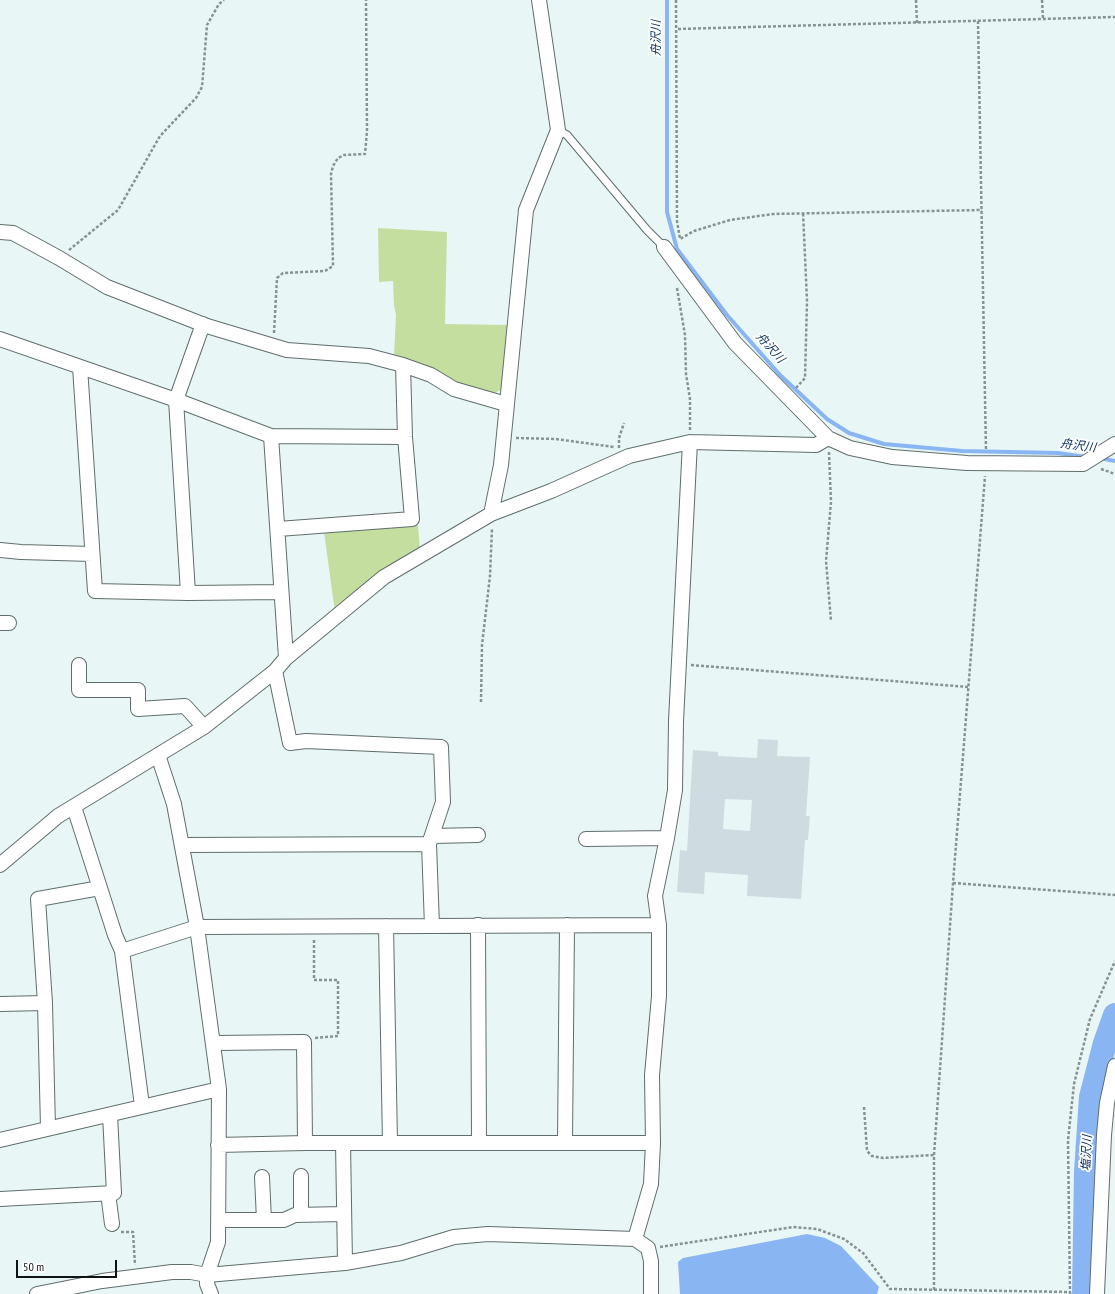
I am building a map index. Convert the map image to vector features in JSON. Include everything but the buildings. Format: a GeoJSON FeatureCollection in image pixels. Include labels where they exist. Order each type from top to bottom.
{"type":"FeatureCollection","features":[{"type":"Feature","properties":{"kind":"street"},"geometry":{"type":"LineString","coordinates":[[491,514],[501,465],[526,210],[558,130],[539,0]]}},
{"type":"Feature","properties":{"kind":"street"},"geometry":{"type":"LineString","coordinates":[[0,232],[13,233],[59,258],[107,287],[203,324],[287,350],[369,356],[403,365],[430,376],[454,390],[506,404]]}},
{"type":"Feature","properties":{"kind":"street"},"geometry":{"type":"LineString","coordinates":[[664,247],[736,343],[828,438],[850,448],[892,457],[967,463],[1083,464],[1109,447]]}},
{"type":"Feature","properties":{"kind":"street"},"geometry":{"type":"LineString","coordinates":[[188,593],[176,400],[203,324]]}},
{"type":"Feature","properties":{"kind":"street"},"geometry":{"type":"LineString","coordinates":[[0,339],[176,400],[271,436],[405,437]]}},
{"type":"Feature","properties":{"kind":"street"},"geometry":{"type":"LineString","coordinates":[[278,529],[412,519],[405,437],[403,365]]}},
{"type":"Feature","properties":{"kind":"street"},"geometry":{"type":"LineString","coordinates":[[80,367],[95,591],[188,593],[281,592]]}},
{"type":"Feature","properties":{"kind":"street"},"geometry":{"type":"LineString","coordinates":[[271,436],[286,658]]}},
{"type":"Feature","properties":{"kind":"street"},"geometry":{"type":"LineString","coordinates":[[0,865],[58,816],[204,727],[275,671],[286,658],[384,577],[491,514],[551,491],[620,453],[628,456],[690,442],[816,445],[828,438]]}},
{"type":"Feature","properties":{"kind":"street"},"geometry":{"type":"LineString","coordinates":[[635,1238],[651,1184],[653,1143],[652,1075],[659,996],[659,925],[655,896],[675,790],[679,664],[690,442]]}},
{"type":"Feature","properties":{"kind":"street"},"geometry":{"type":"LineString","coordinates":[[0,550],[92,554]]}},
{"type":"Feature","properties":{"kind":"street"},"geometry":{"type":"LineString","coordinates":[[80,665],[79,690],[138,690],[138,709],[185,706],[204,727]]}},
{"type":"Feature","properties":{"kind":"street"},"geometry":{"type":"LineString","coordinates":[[275,671],[290,743],[306,741],[441,747],[443,802],[431,840],[432,926]]}},
{"type":"Feature","properties":{"kind":"street"},"geometry":{"type":"LineString","coordinates":[[158,755],[174,804],[197,928],[214,1043],[219,1089],[218,1242],[207,1276],[207,1284],[211,1294]]}},
{"type":"Feature","properties":{"kind":"street"},"geometry":{"type":"LineString","coordinates":[[74,807],[115,935],[122,951],[142,1106]]}},
{"type":"Feature","properties":{"kind":"street"},"geometry":{"type":"LineString","coordinates":[[182,846],[431,840],[478,835]]}},
{"type":"Feature","properties":{"kind":"street"},"geometry":{"type":"LineString","coordinates":[[586,839],[667,838]]}},
{"type":"Feature","properties":{"kind":"street"},"geometry":{"type":"LineString","coordinates":[[48,1128],[45,1003],[38,899],[100,888]]}},
{"type":"Feature","properties":{"kind":"street"},"geometry":{"type":"LineString","coordinates":[[565,1142],[567,925]]}},
{"type":"Feature","properties":{"kind":"street"},"geometry":{"type":"LineString","coordinates":[[122,951],[197,928],[659,925]]}},
{"type":"Feature","properties":{"kind":"street"},"geometry":{"type":"LineString","coordinates":[[386,926],[390,1143]]}},
{"type":"Feature","properties":{"kind":"street"},"geometry":{"type":"LineString","coordinates":[[478,926],[479,1142]]}},
{"type":"Feature","properties":{"kind":"street"},"geometry":{"type":"LineString","coordinates":[[0,1004],[45,1003]]}},
{"type":"Feature","properties":{"kind":"street"},"geometry":{"type":"LineString","coordinates":[[214,1043],[304,1042],[305,1143]]}},
{"type":"Feature","properties":{"kind":"street"},"geometry":{"type":"LineString","coordinates":[[1097,1294],[1104,1135],[1107,1103],[1115,1066]]}},
{"type":"Feature","properties":{"kind":"street"},"geometry":{"type":"LineString","coordinates":[[0,1140],[219,1089]]}},
{"type":"Feature","properties":{"kind":"street"},"geometry":{"type":"LineString","coordinates":[[0,1199],[114,1193],[110,1115]]}},
{"type":"Feature","properties":{"kind":"street"},"geometry":{"type":"LineString","coordinates":[[218,1145],[479,1142],[653,1143]]}},
{"type":"Feature","properties":{"kind":"street"},"geometry":{"type":"LineString","coordinates":[[343,1143],[345,1263]]}},
{"type":"Feature","properties":{"kind":"street"},"geometry":{"type":"LineString","coordinates":[[301,1215],[302,1176]]}},
{"type":"Feature","properties":{"kind":"street"},"geometry":{"type":"LineString","coordinates":[[262,1177],[264,1220]]}},
{"type":"Feature","properties":{"kind":"street"},"geometry":{"type":"LineString","coordinates":[[108,1193],[116,1224]]}},
{"type":"Feature","properties":{"kind":"street"},"geometry":{"type":"LineString","coordinates":[[218,1220],[284,1220],[295,1215],[344,1214]]}},
{"type":"Feature","properties":{"kind":"street"},"geometry":{"type":"LineString","coordinates":[[37,1294],[102,1281],[172,1272],[191,1272],[207,1276],[345,1263],[401,1253],[461,1236],[488,1234],[635,1238],[648,1248],[651,1261],[651,1294]]}},
{"type":"Feature","properties":{"kind":"lane"},"geometry":{"type":"LineString","coordinates":[[558,130],[567,135],[647,230],[664,247]]}},
{"type":"Feature","properties":{"kind":"path"},"geometry":{"type":"LineString","coordinates":[[59,258],[118,210],[160,136],[196,98],[202,87],[207,25],[219,4],[224,0]]}},
{"type":"Feature","properties":{"kind":"path"},"geometry":{"type":"LineString","coordinates":[[270,345],[275,329],[277,278],[283,273],[325,271],[333,266],[331,174],[333,166],[338,158],[365,154],[368,131],[366,0]]}},
{"type":"Feature","properties":{"kind":"path"},"geometry":{"type":"LineString","coordinates":[[676,0],[678,29],[677,221],[680,239],[694,231],[730,220],[773,214],[803,212],[982,210]]}},
{"type":"Feature","properties":{"kind":"path"},"geometry":{"type":"LineString","coordinates":[[916,0],[917,23]]}},
{"type":"Feature","properties":{"kind":"path"},"geometry":{"type":"LineString","coordinates":[[1042,0],[1043,18]]}},
{"type":"Feature","properties":{"kind":"path"},"geometry":{"type":"LineString","coordinates":[[678,29],[1115,17]]}},
{"type":"Feature","properties":{"kind":"path"},"geometry":{"type":"LineString","coordinates":[[978,21],[986,442]]}},
{"type":"Feature","properties":{"kind":"path"},"geometry":{"type":"LineString","coordinates":[[800,384],[805,378],[807,301],[803,212]]}},
{"type":"Feature","properties":{"kind":"path"},"geometry":{"type":"LineString","coordinates":[[677,287],[685,335],[686,374],[690,398],[690,442]]}},
{"type":"Feature","properties":{"kind":"path"},"geometry":{"type":"LineString","coordinates":[[503,438],[556,439],[620,453],[619,438],[624,423]]}},
{"type":"Feature","properties":{"kind":"path"},"geometry":{"type":"LineString","coordinates":[[828,438],[831,502],[826,561],[830,621]]}},
{"type":"Feature","properties":{"kind":"path"},"geometry":{"type":"LineString","coordinates":[[934,1290],[934,1155],[953,883],[986,462]]}},
{"type":"Feature","properties":{"kind":"path"},"geometry":{"type":"LineString","coordinates":[[481,702],[482,645],[490,576],[491,514]]}},
{"type":"Feature","properties":{"kind":"path"},"geometry":{"type":"LineString","coordinates":[[679,664],[968,687]]}},
{"type":"Feature","properties":{"kind":"path"},"geometry":{"type":"LineString","coordinates":[[953,883],[1115,895]]}},
{"type":"Feature","properties":{"kind":"path"},"geometry":{"type":"LineString","coordinates":[[304,1042],[308,1038],[338,1036],[338,980],[314,980],[313,927]]}},
{"type":"Feature","properties":{"kind":"path"},"geometry":{"type":"LineString","coordinates":[[890,1288],[1070,1293],[1068,1140],[1074,1084],[1090,1019],[1115,961]]}},
{"type":"Feature","properties":{"kind":"path"},"geometry":{"type":"LineString","coordinates":[[864,1107],[867,1151],[872,1156],[883,1158],[934,1155]]}},
{"type":"Feature","properties":{"kind":"path"},"geometry":{"type":"LineString","coordinates":[[116,1224],[121,1232],[133,1232],[136,1277]]}},
{"type":"Feature","properties":{"kind":"path"},"geometry":{"type":"LineString","coordinates":[[648,1248],[793,1227],[817,1229],[844,1239],[863,1253],[890,1288],[889,1294]]}},
{"type":"Feature","properties":{"kind":"green space"},"geometry":{"type":"Polygon","coordinates":[[[378,228],[447,232],[445,324],[509,325],[502,389],[493,394],[459,384],[394,356],[396,315],[393,281],[379,282],[378,228]]]}},
{"type":"Feature","properties":{"kind":"green space"},"geometry":{"type":"Polygon","coordinates":[[[418,525],[420,551],[335,612],[324,532],[418,525]]]}},
{"type":"Feature","properties":{"kind":"water"},"geometry":{"type":"Polygon","coordinates":[[[807,1234],[825,1238],[841,1246],[879,1287],[877,1294],[680,1294],[678,1262],[683,1258],[807,1234]]]}},
{"type":"Feature","properties":{"kind":"waterway","name":"舟沢川"},"geometry":{"type":"LineString","coordinates":[[667,0],[667,212],[677,249],[727,315],[780,375],[827,419],[849,433],[884,444],[962,451],[1058,453],[1086,457]]}},
{"type":"Feature","properties":{"kind":"waterway","name":"舟沢川"},"geometry":{"type":"LineString","coordinates":[[1099,458],[1115,461]]}},
{"type":"Feature","properties":{"kind":"waterway","name":"塩沢川"},"geometry":{"type":"LineString","coordinates":[[1084,1294],[1086,1171],[1091,1097],[1105,1043],[1115,1015]]}}]}
